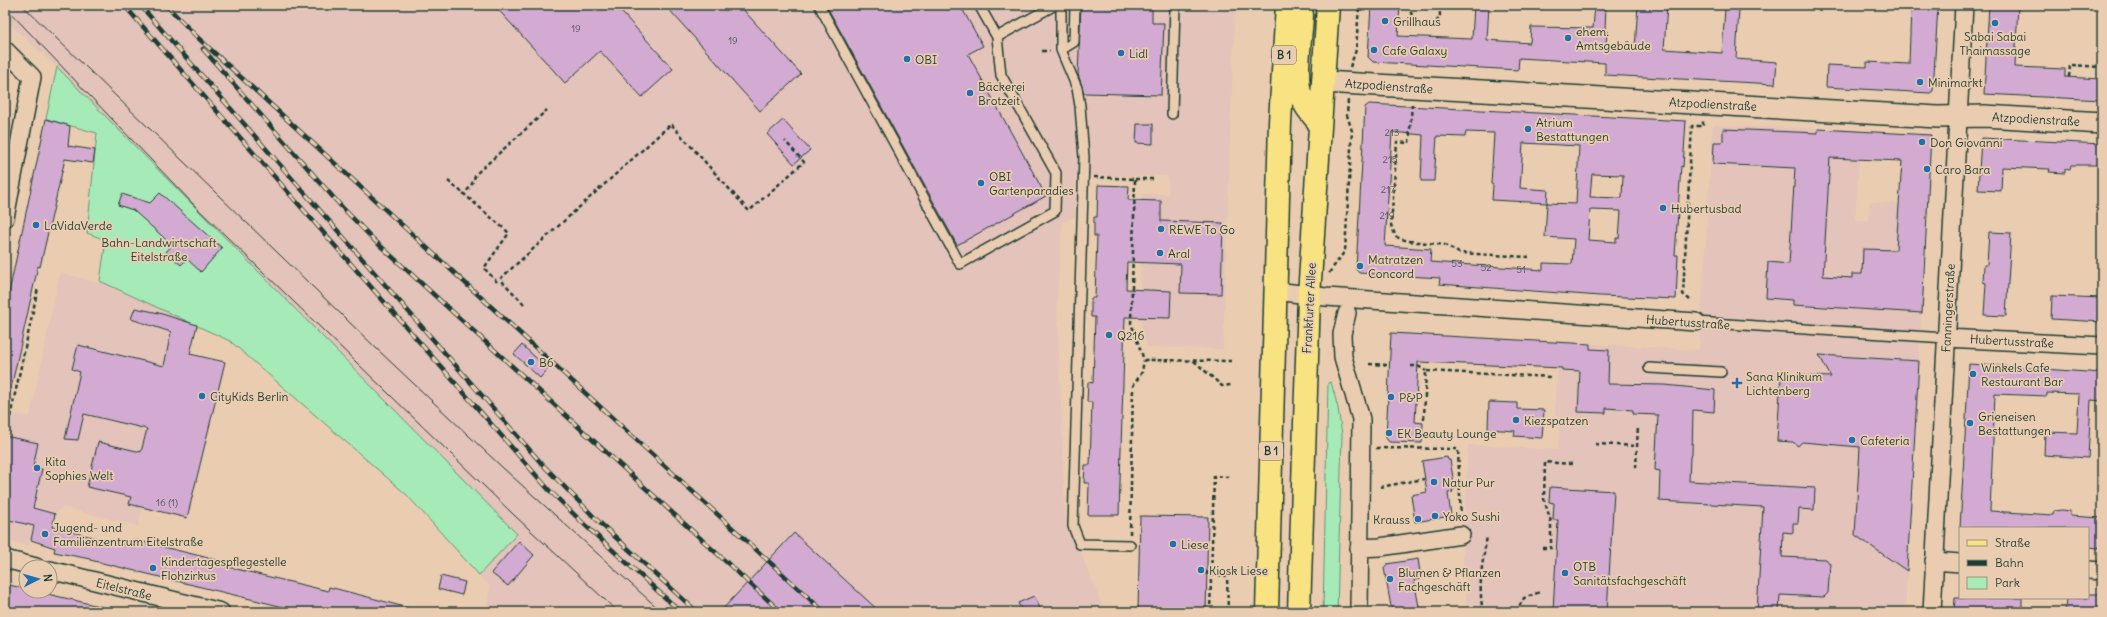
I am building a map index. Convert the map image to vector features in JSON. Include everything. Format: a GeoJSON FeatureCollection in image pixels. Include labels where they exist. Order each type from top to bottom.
{"type":"FeatureCollection","features":[{"type":"Feature","properties":{"kind":"main road","name":"B 1"},"geometry":{"type":"LineString","coordinates":[[1267,612],[1280,122],[1287,5]]}},
{"type":"Feature","properties":{"kind":"main road"},"geometry":{"type":"LineString","coordinates":[[1299,5],[1302,15],[1299,82],[1300,94],[1308,110],[1320,124]]}},
{"type":"Feature","properties":{"kind":"main road"},"geometry":{"type":"LineString","coordinates":[[1314,5],[1311,65],[1323,82]]}},
{"type":"Feature","properties":{"kind":"main road","name":"Frankfurter Allee"},"geometry":{"type":"LineString","coordinates":[[1299,612],[1309,296],[1328,5]]}},
{"type":"Feature","properties":{"kind":"street","name":"Fanningerstraße"},"geometry":{"type":"LineString","coordinates":[[1932,612],[1964,5]]}},
{"type":"Feature","properties":{"kind":"street"},"geometry":{"type":"LineString","coordinates":[[5,50],[32,77],[5,218]]}},
{"type":"Feature","properties":{"kind":"street","name":"Atzpodienstraße"},"geometry":{"type":"LineString","coordinates":[[1323,82],[1413,88],[2102,123]]}},
{"type":"Feature","properties":{"kind":"street","name":"Hubertusstraße"},"geometry":{"type":"LineString","coordinates":[[1275,291],[1309,296],[1696,322]]}},
{"type":"Feature","properties":{"kind":"street"},"geometry":{"type":"LineString","coordinates":[[1347,313],[1342,334],[1343,357],[1360,412],[1362,448],[1359,612]]}},
{"type":"Feature","properties":{"kind":"street","name":"Hubertusstraße"},"geometry":{"type":"LineString","coordinates":[[1946,338],[2102,346]]}},
{"type":"Feature","properties":{"kind":"street"},"geometry":{"type":"LineString","coordinates":[[1360,548],[1380,547],[1461,535]]}},
{"type":"Feature","properties":{"kind":"street"},"geometry":{"type":"LineString","coordinates":[[5,559],[18,562]]}},
{"type":"Feature","properties":{"kind":"street"},"geometry":{"type":"LineString","coordinates":[[1934,561],[1959,563]]}},
{"type":"Feature","properties":{"kind":"street"},"geometry":{"type":"LineString","coordinates":[[2089,570],[2102,571]]}},
{"type":"Feature","properties":{"kind":"street","name":"Eitelstraße"},"geometry":{"type":"LineString","coordinates":[[58,572],[221,612]]}},
{"type":"Feature","properties":{"kind":"lane"},"geometry":{"type":"LineString","coordinates":[[819,5],[960,264],[1055,212],[1056,173],[1001,75],[997,37],[979,5]]}},
{"type":"Feature","properties":{"kind":"lane"},"geometry":{"type":"LineString","coordinates":[[997,37],[1055,5]]}},
{"type":"Feature","properties":{"kind":"lane"},"geometry":{"type":"LineString","coordinates":[[1061,5],[1060,50],[1077,88],[1084,157],[1073,526],[1080,544],[1130,545]]}},
{"type":"Feature","properties":{"kind":"lane"},"geometry":{"type":"LineString","coordinates":[[1060,50],[1074,42],[1075,5]]}},
{"type":"Feature","properties":{"kind":"lane"},"geometry":{"type":"LineString","coordinates":[[1172,114],[1175,5]]}},
{"type":"Feature","properties":{"kind":"lane","name":"Hubertusstraße"},"geometry":{"type":"LineString","coordinates":[[1696,322],[1946,338]]}},
{"type":"Feature","properties":{"kind":"lane"},"geometry":{"type":"LineString","coordinates":[[1649,368],[1721,372]]}},
{"type":"Feature","properties":{"kind":"path"},"geometry":{"type":"LineString","coordinates":[[1350,67],[1356,50],[1359,5]]}},
{"type":"Feature","properties":{"kind":"path"},"geometry":{"type":"LineString","coordinates":[[1408,5],[1415,23],[1422,26],[1436,23],[1440,16],[1439,5]]}},
{"type":"Feature","properties":{"kind":"path"},"geometry":{"type":"LineString","coordinates":[[2069,78],[2070,66],[2102,67]]}},
{"type":"Feature","properties":{"kind":"path"},"geometry":{"type":"LineString","coordinates":[[1413,88],[1409,143],[1397,142],[1391,225],[1396,237],[1408,241],[1445,245],[1459,253],[1529,257]]}},
{"type":"Feature","properties":{"kind":"path"},"geometry":{"type":"LineString","coordinates":[[1331,271],[1345,251],[1352,131],[1347,115],[1348,104]]}},
{"type":"Feature","properties":{"kind":"path"},"geometry":{"type":"LineString","coordinates":[[464,194],[471,186],[476,174],[547,110]]}},
{"type":"Feature","properties":{"kind":"path"},"geometry":{"type":"LineString","coordinates":[[524,304],[500,279],[671,124],[749,211],[804,162],[785,141]]}},
{"type":"Feature","properties":{"kind":"path"},"geometry":{"type":"LineString","coordinates":[[1690,300],[1683,294],[1692,126],[1703,126]]}},
{"type":"Feature","properties":{"kind":"path"},"geometry":{"type":"LineString","coordinates":[[1083,177],[1154,179]]}},
{"type":"Feature","properties":{"kind":"path"},"geometry":{"type":"LineString","coordinates":[[1130,545],[1133,386],[1142,372],[1144,360],[1131,323],[1135,179]]}},
{"type":"Feature","properties":{"kind":"path"},"geometry":{"type":"LineString","coordinates":[[448,181],[509,233],[484,268],[496,282]]}},
{"type":"Feature","properties":{"kind":"path"},"geometry":{"type":"LineString","coordinates":[[10,417],[38,288]]}},
{"type":"Feature","properties":{"kind":"path"},"geometry":{"type":"LineString","coordinates":[[1144,360],[1232,361]]}},
{"type":"Feature","properties":{"kind":"path"},"geometry":{"type":"LineString","coordinates":[[1193,361],[1222,386],[1231,386]]}},
{"type":"Feature","properties":{"kind":"path"},"geometry":{"type":"LineString","coordinates":[[1369,364],[1389,365]]}},
{"type":"Feature","properties":{"kind":"path"},"geometry":{"type":"LineString","coordinates":[[1411,366],[1418,366],[1426,371],[1552,377]]}},
{"type":"Feature","properties":{"kind":"path"},"geometry":{"type":"LineString","coordinates":[[1424,419],[1426,371]]}},
{"type":"Feature","properties":{"kind":"path"},"geometry":{"type":"LineString","coordinates":[[1636,468],[1638,426]]}},
{"type":"Feature","properties":{"kind":"path"},"geometry":{"type":"LineString","coordinates":[[1595,444],[1637,446]]}},
{"type":"Feature","properties":{"kind":"path"},"geometry":{"type":"LineString","coordinates":[[1362,448],[1458,449],[1461,535]]}},
{"type":"Feature","properties":{"kind":"path"},"geometry":{"type":"LineString","coordinates":[[1542,548],[1551,548],[1551,522],[1544,499],[1545,462],[1573,464]]}},
{"type":"Feature","properties":{"kind":"path"},"geometry":{"type":"LineString","coordinates":[[1210,612],[1214,476],[1230,477]]}},
{"type":"Feature","properties":{"kind":"path"},"geometry":{"type":"LineString","coordinates":[[1380,487],[1424,478]]}},
{"type":"Feature","properties":{"kind":"path"},"geometry":{"type":"LineString","coordinates":[[1483,612],[1480,592],[1481,569],[1487,537]]}},
{"type":"Feature","properties":{"kind":"path"},"geometry":{"type":"LineString","coordinates":[[1206,571],[1207,575],[1227,576],[1228,612]]}},
{"type":"Feature","properties":{"kind":"path"},"geometry":{"type":"LineString","coordinates":[[1516,612],[1524,598],[1540,592]]}},
{"type":"Feature","properties":{"kind":"shaded area"},"geometry":{"type":"Polygon","coordinates":[[[5,5],[1235,5],[1223,349],[1147,347],[1139,316],[1142,194],[1168,194],[1168,176],[1075,176],[1075,217],[1062,222],[1057,303],[1065,515],[1105,612],[486,612],[490,587],[479,575],[516,534],[57,67],[5,20],[5,5]]]}},
{"type":"Feature","properties":{"kind":"shaded area","name":"Sana Klinikum Lichtenberg"},"geometry":{"type":"Polygon","coordinates":[[[1713,125],[1861,130],[1855,220],[1868,221],[1870,202],[1927,205],[1905,612],[1467,612],[1463,556],[1468,445],[1558,450],[1560,416],[1555,415],[1559,342],[1699,350],[1713,125]]]}},
{"type":"Feature","properties":{"kind":"shaded area"},"geometry":{"type":"Polygon","coordinates":[[[60,272],[100,284],[100,281],[188,321],[138,526],[62,507],[55,514],[37,509],[29,546],[5,540],[5,413],[30,417],[60,272]]]}},
{"type":"Feature","properties":{"kind":"green space","name":"Bahn-Landwirtschaft Eitelstraße"},"geometry":{"type":"Polygon","coordinates":[[[57,67],[517,534],[479,575],[407,495],[230,341],[100,281],[106,240],[87,233],[97,133],[46,119],[57,67]]]}},
{"type":"Feature","properties":{"kind":"green space"},"geometry":{"type":"Polygon","coordinates":[[[1331,382],[1338,408],[1342,435],[1337,612],[1323,612],[1328,383],[1331,382]]]}},
{"type":"Feature","properties":{"kind":"building"},"geometry":{"type":"Polygon","coordinates":[[[494,5],[615,5],[673,69],[642,97],[600,51],[565,83],[494,5]]]}},
{"type":"Feature","properties":{"kind":"building"},"geometry":{"type":"Polygon","coordinates":[[[665,5],[739,5],[801,74],[760,111],[665,5]]]}},
{"type":"Feature","properties":{"kind":"building"},"geometry":{"type":"Polygon","coordinates":[[[826,5],[960,5],[983,46],[968,54],[1046,196],[957,245],[826,5]]]}},
{"type":"Feature","properties":{"kind":"building","name":"Lidl"},"geometry":{"type":"Polygon","coordinates":[[[1081,5],[1152,5],[1152,23],[1164,23],[1161,95],[1084,93],[1078,74],[1081,5]]]}},
{"type":"Feature","properties":{"kind":"building"},"geometry":{"type":"Polygon","coordinates":[[[1371,5],[1400,5],[1398,36],[1472,39],[1474,5],[1489,5],[1487,40],[1530,43],[1531,27],[1593,28],[1595,5],[1606,5],[1606,46],[1635,48],[1638,5],[1667,5],[1664,49],[1722,53],[1725,8],[1739,9],[1736,59],[1777,62],[1775,84],[1605,75],[1605,63],[1519,58],[1518,70],[1373,62],[1368,57],[1371,5]]]}},
{"type":"Feature","properties":{"kind":"building"},"geometry":{"type":"Polygon","coordinates":[[[1911,5],[1938,5],[1933,91],[1930,93],[1826,87],[1827,65],[1867,67],[1867,62],[1909,64],[1911,5]]]}},
{"type":"Feature","properties":{"kind":"building"},"geometry":{"type":"Polygon","coordinates":[[[1989,5],[2018,5],[2015,67],[2065,69],[2065,77],[2102,79],[2102,100],[1984,94],[1989,5]]]}},
{"type":"Feature","properties":{"kind":"building"},"geometry":{"type":"Polygon","coordinates":[[[1369,104],[1686,121],[1683,167],[1681,166],[1675,255],[1678,255],[1676,299],[1600,296],[1439,284],[1440,278],[1359,273],[1356,269],[1365,107],[1369,104]],[[1392,132],[1385,246],[1431,249],[1430,262],[1543,270],[1543,263],[1572,264],[1574,239],[1545,237],[1547,203],[1492,200],[1493,185],[1491,184],[1494,133],[1466,132],[1465,137],[1437,136],[1434,181],[1421,181],[1423,135],[1392,132]],[[1523,143],[1520,188],[1548,190],[1547,203],[1576,204],[1579,146],[1523,143]],[[1592,174],[1590,197],[1622,198],[1623,175],[1592,174]],[[1590,210],[1588,240],[1616,242],[1616,238],[1619,238],[1621,211],[1590,210]]]}},
{"type":"Feature","properties":{"kind":"building"},"geometry":{"type":"Polygon","coordinates":[[[46,119],[70,126],[68,146],[95,150],[93,163],[65,159],[40,267],[38,266],[10,393],[5,392],[5,311],[46,119]]]}},
{"type":"Feature","properties":{"kind":"building"},"geometry":{"type":"Polygon","coordinates":[[[783,120],[810,150],[794,164],[767,134],[783,120]]]}},
{"type":"Feature","properties":{"kind":"building"},"geometry":{"type":"Polygon","coordinates":[[[1137,124],[1153,124],[1153,144],[1136,143],[1137,124]]]}},
{"type":"Feature","properties":{"kind":"building"},"geometry":{"type":"Polygon","coordinates":[[[1723,129],[1818,133],[1818,129],[1931,135],[1922,313],[1793,305],[1793,300],[1766,298],[1768,262],[1789,264],[1795,168],[1713,164],[1714,142],[1723,142],[1723,129]],[[1830,158],[1823,276],[1852,278],[1852,274],[1862,274],[1863,249],[1896,250],[1902,161],[1830,158]]]}},
{"type":"Feature","properties":{"kind":"building"},"geometry":{"type":"Polygon","coordinates":[[[1981,138],[2102,144],[2102,165],[2071,165],[2070,170],[2065,169],[2065,173],[2049,172],[2050,169],[2002,167],[2001,191],[1978,190],[1981,138]]]}},
{"type":"Feature","properties":{"kind":"building"},"geometry":{"type":"Polygon","coordinates":[[[1098,185],[1129,186],[1128,200],[1161,201],[1161,221],[1223,223],[1221,294],[1180,293],[1181,264],[1127,262],[1126,289],[1171,291],[1170,318],[1125,317],[1119,515],[1088,515],[1089,483],[1084,483],[1085,465],[1090,465],[1092,402],[1087,402],[1088,382],[1093,383],[1095,317],[1091,317],[1091,298],[1095,298],[1097,236],[1094,236],[1094,217],[1097,217],[1098,185]]]}},
{"type":"Feature","properties":{"kind":"building"},"geometry":{"type":"Polygon","coordinates":[[[160,193],[222,248],[201,272],[187,259],[181,265],[166,252],[172,245],[133,210],[118,205],[122,194],[150,203],[160,193]]]}},
{"type":"Feature","properties":{"kind":"building"},"geometry":{"type":"Polygon","coordinates":[[[1989,232],[2011,233],[2006,316],[1984,315],[1986,283],[1983,282],[1984,265],[1987,265],[1989,232]]]}},
{"type":"Feature","properties":{"kind":"building"},"geometry":{"type":"Polygon","coordinates":[[[2052,296],[2102,298],[2102,322],[2051,319],[2052,296]]]}},
{"type":"Feature","properties":{"kind":"building"},"geometry":{"type":"Polygon","coordinates":[[[135,308],[159,313],[197,325],[190,354],[225,362],[187,518],[129,504],[131,497],[87,487],[98,442],[141,452],[147,429],[84,414],[78,440],[65,439],[80,372],[72,369],[78,345],[164,366],[171,332],[131,319],[135,308]]]}},
{"type":"Feature","properties":{"kind":"building"},"geometry":{"type":"Polygon","coordinates":[[[1391,333],[1590,344],[1590,349],[1609,350],[1608,384],[1665,385],[1715,390],[1714,412],[1693,410],[1692,455],[1690,457],[1689,481],[1815,488],[1814,510],[1799,509],[1798,523],[1793,523],[1793,533],[1783,532],[1782,557],[1826,559],[1830,564],[1828,593],[1824,597],[1780,595],[1779,612],[1757,612],[1763,507],[1659,501],[1660,471],[1655,470],[1658,415],[1633,414],[1633,410],[1606,408],[1606,413],[1578,412],[1580,371],[1562,370],[1562,368],[1418,362],[1415,422],[1423,423],[1422,443],[1389,442],[1386,438],[1391,333]]]}},
{"type":"Feature","properties":{"kind":"building","name":"B6"},"geometry":{"type":"Polygon","coordinates":[[[522,345],[548,369],[540,378],[514,354],[522,345]]]}},
{"type":"Feature","properties":{"kind":"building"},"geometry":{"type":"Polygon","coordinates":[[[1819,355],[1919,361],[1907,571],[1855,535],[1860,447],[1802,442],[1798,446],[1793,442],[1777,441],[1781,375],[1797,375],[1799,373],[1806,376],[1831,377],[1819,355]]]}},
{"type":"Feature","properties":{"kind":"building"},"geometry":{"type":"Polygon","coordinates":[[[1969,364],[2102,373],[2102,401],[2091,400],[2088,458],[2044,455],[2045,432],[2077,433],[2079,394],[2047,393],[2047,396],[1995,394],[1990,511],[2053,515],[2054,511],[2062,510],[2070,511],[2070,516],[2102,518],[2102,546],[2099,546],[2099,548],[2089,547],[2089,527],[1960,527],[1969,364]]]}},
{"type":"Feature","properties":{"kind":"building","name":"Kiezspatzen"},"geometry":{"type":"Polygon","coordinates":[[[1489,402],[1517,403],[1517,409],[1544,410],[1542,438],[1514,436],[1515,431],[1488,429],[1489,402]]]}},
{"type":"Feature","properties":{"kind":"building"},"geometry":{"type":"Polygon","coordinates":[[[5,436],[38,443],[33,467],[42,469],[33,508],[55,514],[52,527],[133,547],[135,540],[225,562],[224,566],[328,591],[329,587],[368,597],[408,608],[408,612],[304,612],[90,559],[54,552],[55,548],[31,540],[34,526],[5,519],[5,436]]]}},
{"type":"Feature","properties":{"kind":"building"},"geometry":{"type":"Polygon","coordinates":[[[1447,457],[1448,460],[1450,460],[1455,489],[1452,490],[1453,492],[1448,493],[1451,516],[1415,522],[1411,495],[1427,492],[1422,461],[1447,457]]]}},
{"type":"Feature","properties":{"kind":"building"},"geometry":{"type":"Polygon","coordinates":[[[1550,487],[1614,491],[1607,612],[1553,612],[1558,520],[1553,520],[1554,503],[1549,502],[1550,487]]]}},
{"type":"Feature","properties":{"kind":"building","name":"Liese"},"geometry":{"type":"Polygon","coordinates":[[[1140,516],[1208,517],[1206,612],[1138,612],[1140,516]]]}},
{"type":"Feature","properties":{"kind":"building"},"geometry":{"type":"Polygon","coordinates":[[[794,533],[830,566],[880,612],[720,612],[794,533]]]}},
{"type":"Feature","properties":{"kind":"building"},"geometry":{"type":"Polygon","coordinates":[[[519,541],[534,555],[508,586],[491,573],[519,541]]]}},
{"type":"Feature","properties":{"kind":"building"},"geometry":{"type":"Polygon","coordinates":[[[1418,559],[1421,579],[1414,580],[1420,612],[1392,612],[1384,568],[1387,564],[1418,559]]]}},
{"type":"Feature","properties":{"kind":"building"},"geometry":{"type":"Polygon","coordinates":[[[441,576],[465,582],[462,595],[438,589],[441,576]]]}},
{"type":"Feature","properties":{"kind":"building"},"geometry":{"type":"Polygon","coordinates":[[[5,584],[18,587],[18,599],[58,599],[58,596],[103,607],[103,612],[5,612],[5,584]]]}},
{"type":"Feature","properties":{"kind":"building"},"geometry":{"type":"Polygon","coordinates":[[[2089,594],[2102,594],[2102,612],[2065,612],[2066,599],[2089,599],[2089,594]]]}},
{"type":"Feature","properties":{"kind":"building"},"geometry":{"type":"Polygon","coordinates":[[[1034,596],[1042,612],[1023,612],[1018,603],[1034,596]]]}},
{"type":"Feature","properties":{"kind":"building"},"geometry":{"type":"Polygon","coordinates":[[[1955,598],[2022,599],[2022,612],[1954,612],[1955,598]]]}},
{"type":"Feature","properties":{"kind":"tram line"},"geometry":{"type":"LineString","coordinates":[[22,5],[377,349],[503,468],[662,612]]}},
{"type":"Feature","properties":{"kind":"tram line"},"geometry":{"type":"LineString","coordinates":[[5,7],[196,207],[514,515],[618,612]]}},
{"type":"Feature","properties":{"kind":"railway"},"geometry":{"type":"LineString","coordinates":[[124,5],[549,490],[586,526],[681,612]]}},
{"type":"Feature","properties":{"kind":"railway"},"geometry":{"type":"LineString","coordinates":[[140,5],[542,464],[599,522],[697,612]]}},
{"type":"Feature","properties":{"kind":"railway"},"geometry":{"type":"LineString","coordinates":[[166,5],[196,36],[824,612]]}},
{"type":"Feature","properties":{"kind":"railway"},"geometry":{"type":"LineString","coordinates":[[203,49],[340,205],[374,240],[781,612]]}},
{"type":"Feature","properties":{"kind":"place","name":"Grillhaus"},"geometry":{"type":"Point","coordinates":[1385,21]}},
{"type":"Feature","properties":{"kind":"place","name":"Sabai Sabai Thaimassage"},"geometry":{"type":"Point","coordinates":[1995,23]}},
{"type":"Feature","properties":{"kind":"place","name":"ehem. Amtsgebäude"},"geometry":{"type":"Point","coordinates":[1568,38]}},
{"type":"Feature","properties":{"kind":"place","name":"Cafe Galaxy"},"geometry":{"type":"Point","coordinates":[1374,50]}},
{"type":"Feature","properties":{"kind":"place","name":"Lidl"},"geometry":{"type":"Point","coordinates":[1121,53]}},
{"type":"Feature","properties":{"kind":"place","name":"OBI"},"geometry":{"type":"Point","coordinates":[907,59]}},
{"type":"Feature","properties":{"kind":"place","name":"Minimarkt"},"geometry":{"type":"Point","coordinates":[1920,82]}},
{"type":"Feature","properties":{"kind":"place","name":"Bäckerei Brotzeit"},"geometry":{"type":"Point","coordinates":[970,93]}},
{"type":"Feature","properties":{"kind":"place","name":"Atrium Bestattungen"},"geometry":{"type":"Point","coordinates":[1528,129]}},
{"type":"Feature","properties":{"kind":"place","name":"Don Giovanni"},"geometry":{"type":"Point","coordinates":[1922,142]}},
{"type":"Feature","properties":{"kind":"place","name":"Caro Bara"},"geometry":{"type":"Point","coordinates":[1927,169]}},
{"type":"Feature","properties":{"kind":"place","name":"OBI Gartenparadies"},"geometry":{"type":"Point","coordinates":[981,183]}},
{"type":"Feature","properties":{"kind":"place","name":"Hubertusbad"},"geometry":{"type":"Point","coordinates":[1663,208]}},
{"type":"Feature","properties":{"kind":"place","name":"LaVidaVerde"},"geometry":{"type":"Point","coordinates":[36,225]}},
{"type":"Feature","properties":{"kind":"place","name":"REWE To Go"},"geometry":{"type":"Point","coordinates":[1161,229]}},
{"type":"Feature","properties":{"kind":"place","name":"Aral"},"geometry":{"type":"Point","coordinates":[1160,253]}},
{"type":"Feature","properties":{"kind":"place","name":"Matratzen Concord"},"geometry":{"type":"Point","coordinates":[1360,266]}},
{"type":"Feature","properties":{"kind":"place","name":"Q216"},"geometry":{"type":"Point","coordinates":[1109,335]}},
{"type":"Feature","properties":{"kind":"place","name":"B6"},"geometry":{"type":"Point","coordinates":[531,362]}},
{"type":"Feature","properties":{"kind":"place","name":"Winkels Cafe Restaurant Bar"},"geometry":{"type":"Point","coordinates":[1973,374]}},
{"type":"Feature","properties":{"kind":"place","name":"Sana Klinikum Lichtenberg"},"geometry":{"type":"Point","coordinates":[1737,383]}},
{"type":"Feature","properties":{"kind":"place","name":"CityKids Berlin"},"geometry":{"type":"Point","coordinates":[202,396]}},
{"type":"Feature","properties":{"kind":"place","name":"P&P"},"geometry":{"type":"Point","coordinates":[1391,397]}},
{"type":"Feature","properties":{"kind":"place","name":"Kiezspatzen"},"geometry":{"type":"Point","coordinates":[1516,420]}},
{"type":"Feature","properties":{"kind":"place","name":"Grieneisen Bestattungen"},"geometry":{"type":"Point","coordinates":[1970,423]}},
{"type":"Feature","properties":{"kind":"place","name":"EK Beauty Lounge"},"geometry":{"type":"Point","coordinates":[1389,433]}},
{"type":"Feature","properties":{"kind":"place","name":"Cafeteria"},"geometry":{"type":"Point","coordinates":[1852,440]}},
{"type":"Feature","properties":{"kind":"place","name":"Kita Sophies Welt"},"geometry":{"type":"Point","coordinates":[37,468]}},
{"type":"Feature","properties":{"kind":"place","name":"Natur Pur"},"geometry":{"type":"Point","coordinates":[1434,482]}},
{"type":"Feature","properties":{"kind":"place","name":"Yoko Sushi"},"geometry":{"type":"Point","coordinates":[1435,516]}},
{"type":"Feature","properties":{"kind":"place","name":"Krauss"},"geometry":{"type":"Point","coordinates":[1418,519]}},
{"type":"Feature","properties":{"kind":"place","name":"Jugend- und Familienzentrum Eitelstraße"},"geometry":{"type":"Point","coordinates":[45,534]}},
{"type":"Feature","properties":{"kind":"place","name":"Liese"},"geometry":{"type":"Point","coordinates":[1173,544]}},
{"type":"Feature","properties":{"kind":"place","name":"Kindertagespflegestelle Flohzirkus"},"geometry":{"type":"Point","coordinates":[153,568]}},
{"type":"Feature","properties":{"kind":"place","name":"Kiosk Liese"},"geometry":{"type":"Point","coordinates":[1201,570]}},
{"type":"Feature","properties":{"kind":"place","name":"OTB Sanitätsfachgeschäft"},"geometry":{"type":"Point","coordinates":[1565,573]}},
{"type":"Feature","properties":{"kind":"place","name":"Blumen & Pflanzen Fachgeschäft"},"geometry":{"type":"Point","coordinates":[1390,579]}}]}
